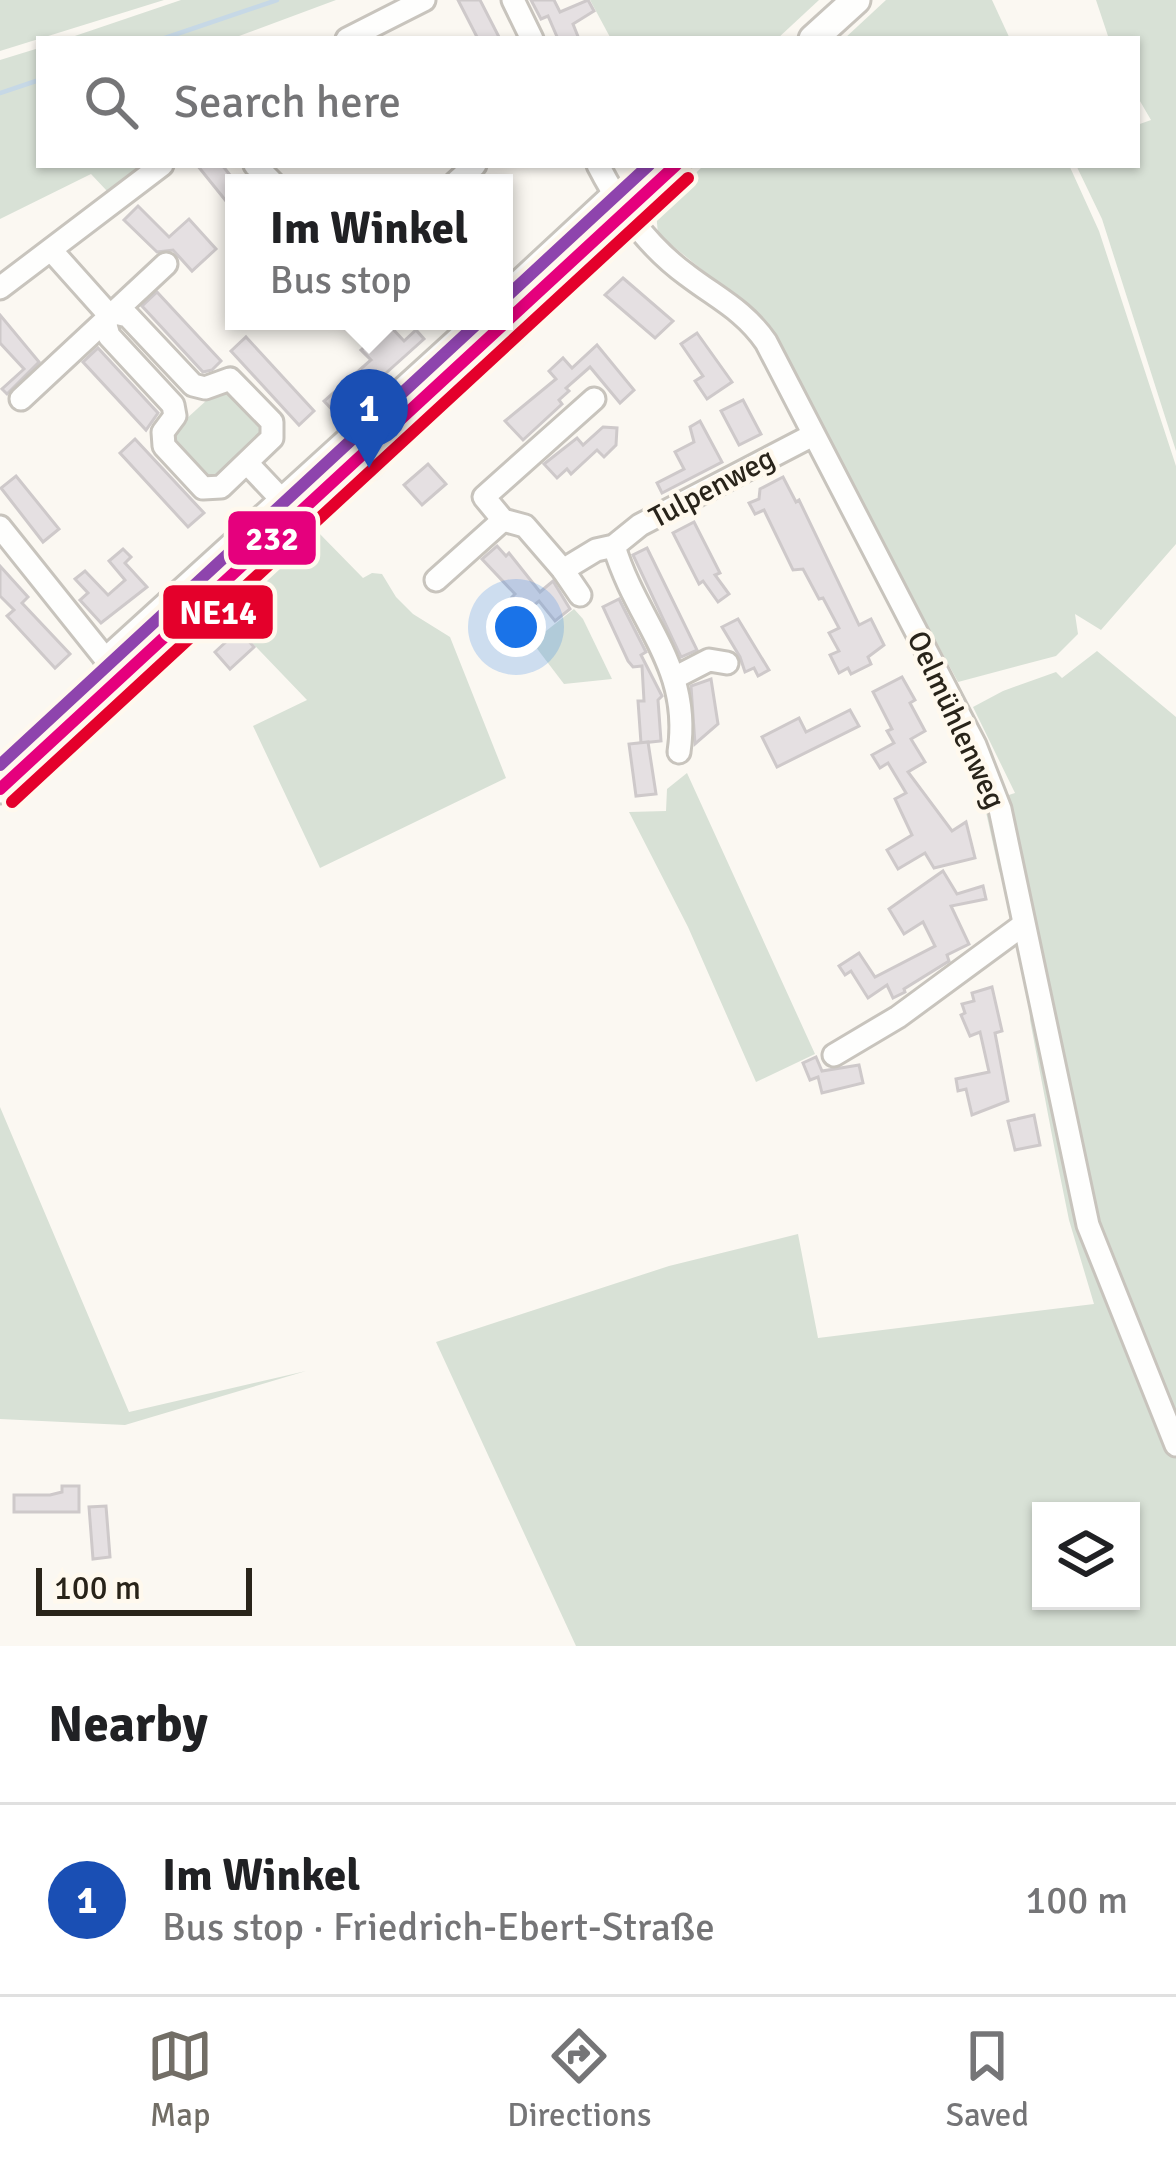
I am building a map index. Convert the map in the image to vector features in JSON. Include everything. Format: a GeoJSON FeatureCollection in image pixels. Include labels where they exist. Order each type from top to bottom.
{"type":"FeatureCollection","features":[{"type":"Feature","properties":{"kind":"main road"},"geometry":{"type":"LineString","coordinates":[[816,36],[856,0]]}},
{"type":"Feature","properties":{"kind":"main road"},"geometry":{"type":"LineString","coordinates":[[513,299],[618,203],[671,168]]}},
{"type":"Feature","properties":{"kind":"main road"},"geometry":{"type":"LineString","coordinates":[[0,789],[112,668],[480,330]]}},
{"type":"Feature","properties":{"kind":"street"},"geometry":{"type":"LineString","coordinates":[[376,33],[424,0]]}},
{"type":"Feature","properties":{"kind":"street"},"geometry":{"type":"LineString","coordinates":[[513,0],[531,36]]}},
{"type":"Feature","properties":{"kind":"street"},"geometry":{"type":"LineString","coordinates":[[0,288],[158,168]]}},
{"type":"Feature","properties":{"kind":"street","name":"Oelmühlenweg"},"geometry":{"type":"LineString","coordinates":[[600,168],[618,203],[663,256],[752,321],[994,789],[1088,1225],[1176,1445]]}},
{"type":"Feature","properties":{"kind":"street"},"geometry":{"type":"LineString","coordinates":[[513,288],[618,203]]}},
{"type":"Feature","properties":{"kind":"street"},"geometry":{"type":"LineString","coordinates":[[51,250],[110,317],[109,336],[173,405],[175,416],[162,440],[203,488],[220,487],[272,439],[272,422],[230,379],[205,388],[193,385],[128,316],[110,317]]}},
{"type":"Feature","properties":{"kind":"street"},"geometry":{"type":"LineString","coordinates":[[21,399],[166,264]]}},
{"type":"Feature","properties":{"kind":"street"},"geometry":{"type":"LineString","coordinates":[[0,527],[112,668],[282,500],[466,330]]}},
{"type":"Feature","properties":{"kind":"street"},"geometry":{"type":"LineString","coordinates":[[580,595],[525,526],[503,520],[484,497],[594,399]]}},
{"type":"Feature","properties":{"kind":"street","name":"Tulpenweg"},"geometry":{"type":"LineString","coordinates":[[560,568],[614,546],[666,511],[813,435]]}},
{"type":"Feature","properties":{"kind":"street"},"geometry":{"type":"LineString","coordinates":[[247,464],[282,500]]}},
{"type":"Feature","properties":{"kind":"street"},"geometry":{"type":"LineString","coordinates":[[436,580],[503,520]]}},
{"type":"Feature","properties":{"kind":"street"},"geometry":{"type":"LineString","coordinates":[[614,546],[676,677],[682,734],[679,752]]}},
{"type":"Feature","properties":{"kind":"street"},"geometry":{"type":"LineString","coordinates":[[676,677],[709,661],[727,663]]}},
{"type":"Feature","properties":{"kind":"street"},"geometry":{"type":"LineString","coordinates":[[834,1055],[898,1017],[1023,925]]}},
{"type":"Feature","properties":{"kind":"shaded area"},"geometry":{"type":"Polygon","coordinates":[[[0,0],[164,0],[36,36],[0,51],[0,0]]]}},
{"type":"Feature","properties":{"kind":"shaded area"},"geometry":{"type":"Polygon","coordinates":[[[181,0],[336,0],[239,36],[75,36],[181,0]]]}},
{"type":"Feature","properties":{"kind":"shaded area"},"geometry":{"type":"Polygon","coordinates":[[[590,0],[819,0],[780,36],[609,36],[590,0]]]}},
{"type":"Feature","properties":{"kind":"shaded area"},"geometry":{"type":"Polygon","coordinates":[[[886,0],[992,0],[1009,36],[847,36],[886,0]]]}},
{"type":"Feature","properties":{"kind":"shaded area"},"geometry":{"type":"Polygon","coordinates":[[[1096,0],[1176,0],[1176,451],[1102,219],[1077,168],[1140,168],[1140,124],[1151,120],[1140,101],[1140,36],[1108,36],[1096,0]]]}},
{"type":"Feature","properties":{"kind":"shaded area"},"geometry":{"type":"Polygon","coordinates":[[[36,49],[36,168],[140,168],[107,191],[91,174],[0,219],[0,60],[36,49]]]}},
{"type":"Feature","properties":{"kind":"shaded area"},"geometry":{"type":"Polygon","coordinates":[[[701,168],[1070,168],[1099,231],[1176,466],[1176,544],[1101,630],[1075,614],[1078,634],[1056,656],[958,682],[759,316],[658,234],[656,212],[701,168]]]}},
{"type":"Feature","properties":{"kind":"shaded area"},"geometry":{"type":"Polygon","coordinates":[[[219,389],[232,390],[262,423],[262,437],[217,478],[204,478],[173,443],[174,430],[219,389]]]}},
{"type":"Feature","properties":{"kind":"shaded area"},"geometry":{"type":"Polygon","coordinates":[[[316,530],[363,578],[382,574],[413,614],[450,637],[506,778],[320,868],[253,726],[307,700],[236,626],[228,611],[231,599],[303,531],[316,530]]]}},
{"type":"Feature","properties":{"kind":"shaded area"},"geometry":{"type":"Polygon","coordinates":[[[574,609],[612,679],[564,684],[532,642],[574,609]]]}},
{"type":"Feature","properties":{"kind":"shaded area"},"geometry":{"type":"Polygon","coordinates":[[[1097,651],[1176,717],[1176,1646],[576,1646],[436,1342],[669,1266],[798,1234],[818,1338],[1094,1304],[1055,1151],[1030,1020],[1029,981],[1015,899],[999,871],[984,803],[1015,793],[973,707],[1056,672],[1062,678],[1097,651]]]}},
{"type":"Feature","properties":{"kind":"shaded area"},"geometry":{"type":"Polygon","coordinates":[[[687,773],[815,1054],[756,1082],[688,927],[629,812],[666,811],[667,789],[687,773]]]}},
{"type":"Feature","properties":{"kind":"shaded area"},"geometry":{"type":"Polygon","coordinates":[[[0,1107],[129,1412],[306,1371],[125,1425],[0,1419],[0,1107]]]}},
{"type":"Feature","properties":{"kind":"building"},"geometry":{"type":"Polygon","coordinates":[[[458,0],[480,0],[498,36],[476,36],[458,0]]]}},
{"type":"Feature","properties":{"kind":"building"},"geometry":{"type":"Polygon","coordinates":[[[531,0],[554,0],[560,12],[588,0],[594,11],[573,24],[578,36],[557,36],[548,16],[541,19],[531,0]]]}},
{"type":"Feature","properties":{"kind":"building"},"geometry":{"type":"Polygon","coordinates":[[[199,168],[224,168],[229,174],[225,174],[225,200],[199,168]]]}},
{"type":"Feature","properties":{"kind":"building"},"geometry":{"type":"Polygon","coordinates":[[[138,206],[169,237],[189,219],[216,249],[192,271],[173,250],[157,252],[124,220],[138,206]]]}},
{"type":"Feature","properties":{"kind":"building"},"geometry":{"type":"Polygon","coordinates":[[[623,278],[673,321],[655,338],[605,295],[623,278]]]}},
{"type":"Feature","properties":{"kind":"building"},"geometry":{"type":"Polygon","coordinates":[[[157,292],[221,361],[212,370],[203,372],[142,306],[157,292]]]}},
{"type":"Feature","properties":{"kind":"building"},"geometry":{"type":"Polygon","coordinates":[[[0,315],[39,362],[7,394],[2,389],[24,369],[0,343],[0,315]]]}},
{"type":"Feature","properties":{"kind":"building"},"geometry":{"type":"Polygon","coordinates":[[[355,330],[394,330],[404,341],[416,330],[424,339],[338,416],[324,401],[371,360],[361,350],[368,344],[355,330]]]}},
{"type":"Feature","properties":{"kind":"building"},"geometry":{"type":"Polygon","coordinates":[[[697,333],[732,382],[707,399],[695,381],[703,376],[681,344],[697,333]]]}},
{"type":"Feature","properties":{"kind":"building"},"geometry":{"type":"Polygon","coordinates":[[[246,337],[314,411],[299,425],[231,351],[246,337]]]}},
{"type":"Feature","properties":{"kind":"building"},"geometry":{"type":"Polygon","coordinates":[[[597,345],[634,390],[620,403],[590,367],[566,388],[569,391],[559,400],[562,404],[523,440],[505,421],[556,379],[549,371],[563,358],[572,368],[597,345]]]}},
{"type":"Feature","properties":{"kind":"building"},"geometry":{"type":"Polygon","coordinates":[[[98,348],[158,413],[146,430],[83,362],[98,348]]]}},
{"type":"Feature","properties":{"kind":"building"},"geometry":{"type":"Polygon","coordinates":[[[743,400],[761,434],[739,445],[721,411],[743,400]]]}},
{"type":"Feature","properties":{"kind":"building"},"geometry":{"type":"Polygon","coordinates":[[[700,421],[722,462],[662,493],[657,483],[684,469],[675,452],[694,442],[690,427],[700,421]]]}},
{"type":"Feature","properties":{"kind":"building"},"geometry":{"type":"Polygon","coordinates":[[[603,427],[617,428],[616,445],[604,457],[597,450],[571,474],[567,469],[557,478],[544,464],[577,438],[583,445],[603,427]]]}},
{"type":"Feature","properties":{"kind":"building"},"geometry":{"type":"Polygon","coordinates":[[[135,439],[204,513],[188,527],[120,453],[135,439]]]}},
{"type":"Feature","properties":{"kind":"building"},"geometry":{"type":"Polygon","coordinates":[[[428,464],[446,484],[422,505],[404,485],[428,464]]]}},
{"type":"Feature","properties":{"kind":"building"},"geometry":{"type":"Polygon","coordinates":[[[16,476],[59,529],[43,542],[1,488],[16,476]]]}},
{"type":"Feature","properties":{"kind":"building"},"geometry":{"type":"Polygon","coordinates":[[[783,477],[796,502],[799,500],[859,625],[871,619],[884,645],[868,657],[871,664],[851,674],[848,668],[839,673],[830,655],[839,651],[829,633],[839,628],[823,598],[819,599],[803,569],[793,570],[764,510],[755,514],[749,503],[759,499],[760,489],[783,477]]]}},
{"type":"Feature","properties":{"kind":"building"},"geometry":{"type":"Polygon","coordinates":[[[694,522],[720,573],[715,575],[729,594],[718,602],[703,581],[699,584],[673,533],[694,522]]]}},
{"type":"Feature","properties":{"kind":"building"},"geometry":{"type":"Polygon","coordinates":[[[497,546],[506,556],[509,553],[540,592],[553,581],[570,609],[555,621],[539,601],[504,629],[499,622],[518,604],[512,597],[515,594],[482,559],[497,546]]]}},
{"type":"Feature","properties":{"kind":"building"},"geometry":{"type":"Polygon","coordinates":[[[647,548],[697,650],[681,657],[633,555],[647,548]]]}},
{"type":"Feature","properties":{"kind":"building"},"geometry":{"type":"Polygon","coordinates":[[[123,549],[131,557],[125,563],[147,587],[101,623],[80,600],[88,593],[75,579],[85,571],[108,595],[125,580],[109,561],[123,549]]]}},
{"type":"Feature","properties":{"kind":"building"},"geometry":{"type":"Polygon","coordinates":[[[0,566],[28,597],[22,603],[70,654],[55,668],[7,616],[14,610],[0,596],[0,566]]]}},
{"type":"Feature","properties":{"kind":"building"},"geometry":{"type":"Polygon","coordinates":[[[619,599],[662,696],[658,700],[661,741],[641,743],[642,666],[633,667],[628,661],[603,607],[619,599]]]}},
{"type":"Feature","properties":{"kind":"building"},"geometry":{"type":"Polygon","coordinates":[[[738,619],[769,670],[758,676],[754,668],[745,672],[722,627],[738,619]]]}},
{"type":"Feature","properties":{"kind":"building"},"geometry":{"type":"Polygon","coordinates":[[[239,630],[254,647],[230,669],[215,652],[239,630]]]}},
{"type":"Feature","properties":{"kind":"building"},"geometry":{"type":"Polygon","coordinates":[[[902,677],[925,731],[911,739],[925,762],[908,772],[952,831],[966,822],[975,858],[934,868],[925,853],[898,869],[887,850],[912,835],[895,799],[906,793],[888,763],[880,768],[872,755],[894,743],[873,692],[902,677]]]}},
{"type":"Feature","properties":{"kind":"building"},"geometry":{"type":"Polygon","coordinates":[[[711,679],[718,724],[695,744],[691,686],[711,679]]]}},
{"type":"Feature","properties":{"kind":"building"},"geometry":{"type":"Polygon","coordinates":[[[850,710],[859,726],[777,767],[762,737],[799,718],[806,732],[850,710]]]}},
{"type":"Feature","properties":{"kind":"building"},"geometry":{"type":"Polygon","coordinates":[[[648,742],[656,794],[636,796],[629,744],[648,742]]]}},
{"type":"Feature","properties":{"kind":"building"},"geometry":{"type":"Polygon","coordinates":[[[943,871],[957,894],[983,886],[986,899],[951,906],[969,944],[947,955],[949,961],[905,992],[893,998],[887,985],[868,998],[851,971],[845,975],[839,966],[859,953],[875,977],[935,946],[923,922],[904,934],[889,909],[943,871]]]}},
{"type":"Feature","properties":{"kind":"building"},"geometry":{"type":"Polygon","coordinates":[[[992,987],[1002,1031],[995,1033],[1008,1101],[972,1115],[966,1089],[958,1091],[956,1079],[989,1072],[980,1032],[970,1036],[961,1015],[965,1013],[962,1004],[974,1001],[972,993],[992,987]]]}},
{"type":"Feature","properties":{"kind":"building"},"geometry":{"type":"Polygon","coordinates":[[[816,1057],[822,1071],[859,1065],[863,1083],[822,1093],[818,1077],[810,1080],[803,1063],[816,1057]]]}},
{"type":"Feature","properties":{"kind":"building"},"geometry":{"type":"Polygon","coordinates":[[[1034,1115],[1040,1145],[1015,1150],[1008,1121],[1034,1115]]]}},
{"type":"Feature","properties":{"kind":"building"},"geometry":{"type":"Polygon","coordinates":[[[62,1486],[79,1486],[79,1512],[14,1512],[14,1495],[50,1495],[62,1492],[62,1486]]]}},
{"type":"Feature","properties":{"kind":"building"},"geometry":{"type":"Polygon","coordinates":[[[106,1506],[110,1557],[93,1559],[89,1507],[106,1506]]]}},
{"type":"Feature","properties":{"kind":"waterway"},"geometry":{"type":"LineString","coordinates":[[171,36],[277,0]]}},
{"type":"Feature","properties":{"kind":"waterway"},"geometry":{"type":"LineString","coordinates":[[0,93],[36,81]]}},
{"type":"Feature","properties":{"kind":"transit line"},"geometry":{"type":"LineString","coordinates":[[513,291],[646,168]]}},
{"type":"Feature","properties":{"kind":"transit line","name":"232"},"geometry":{"type":"LineString","coordinates":[[513,315],[673,168]]}},
{"type":"Feature","properties":{"kind":"transit line","name":"NE14"},"geometry":{"type":"LineString","coordinates":[[12,802],[688,178]]}},
{"type":"Feature","properties":{"kind":"transit line"},"geometry":{"type":"LineString","coordinates":[[0,765],[470,330]]}},
{"type":"Feature","properties":{"kind":"transit line","name":"232"},"geometry":{"type":"LineString","coordinates":[[0,789],[497,330]]}},
{"type":"Feature","properties":{"kind":"place","name":"Im Winkel"},"geometry":{"type":"Point","coordinates":[369,468]}}]}
